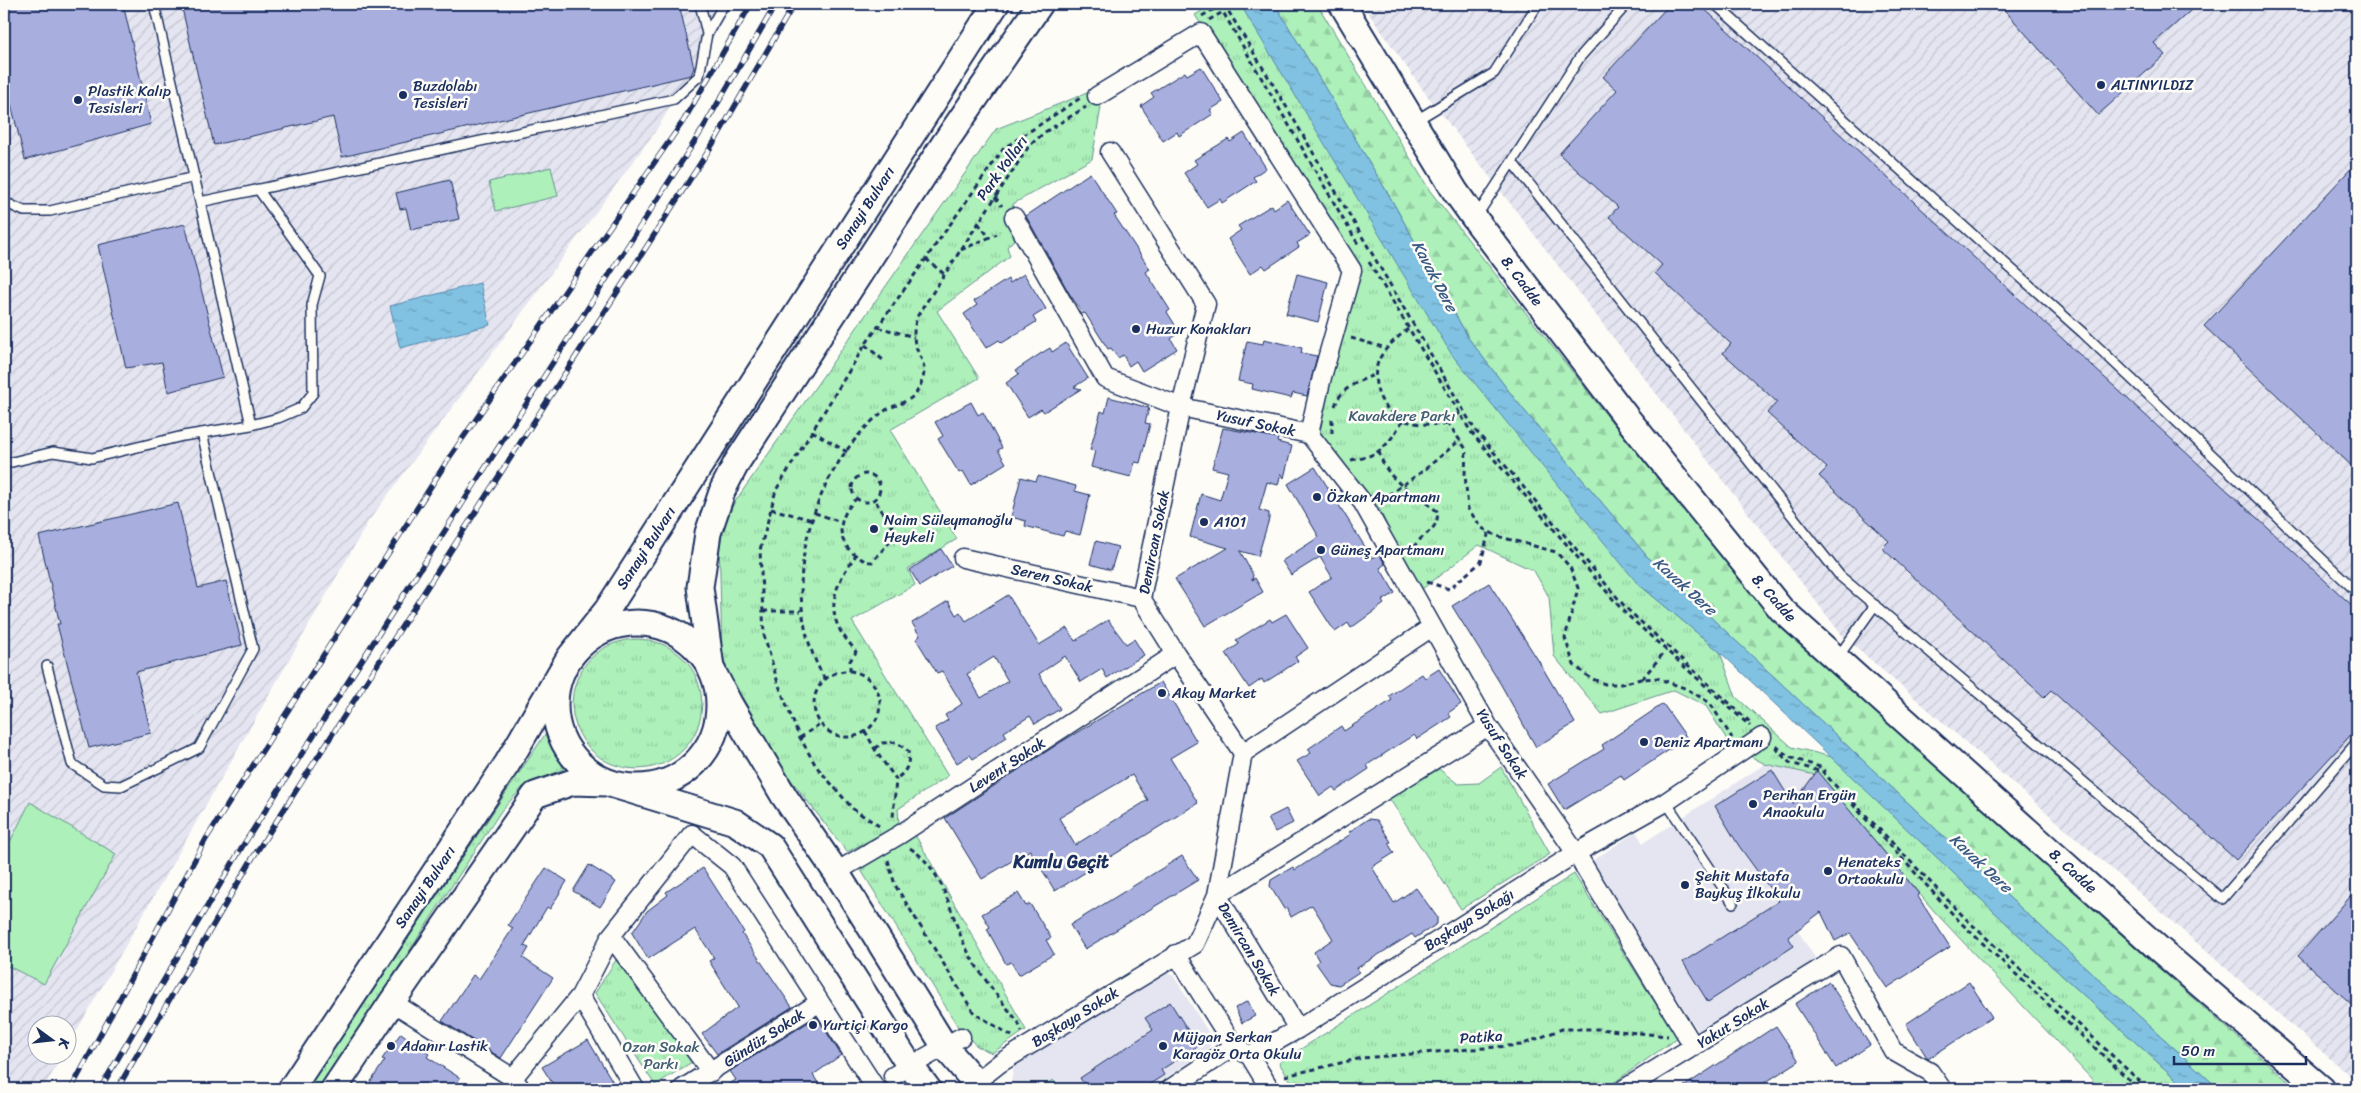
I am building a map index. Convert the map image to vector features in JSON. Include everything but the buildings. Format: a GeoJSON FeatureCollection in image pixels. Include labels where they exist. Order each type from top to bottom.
{"type":"FeatureCollection","features":[{"type":"Feature","properties":{"kind":"main road","name":"Sanayi Bulvarı"},"geometry":{"type":"LineString","coordinates":[[291,1089],[507,764],[568,658],[607,610],[996,4]]}},
{"type":"Feature","properties":{"kind":"main road","name":"Sanayi Bulvarı"},"geometry":{"type":"LineString","coordinates":[[711,668],[700,586],[708,533],[723,489],[737,462],[933,160],[1040,4]]}},
{"type":"Feature","properties":{"kind":"main road","name":"8. Cadde"},"geometry":{"type":"LineString","coordinates":[[1342,4],[1455,191],[1627,418],[1782,609],[2160,950],[2322,1089]]}},
{"type":"Feature","properties":{"kind":"main road"},"geometry":{"type":"LineString","coordinates":[[928,1089],[901,1071],[770,846],[734,822],[607,782],[585,770],[569,752],[558,730],[554,705],[558,680],[568,658],[589,638],[614,625],[643,622],[670,629],[694,645],[711,668],[730,705],[784,796],[953,1042],[978,1086]]}},
{"type":"Feature","properties":{"kind":"main road"},"geometry":{"type":"LineString","coordinates":[[334,1089],[535,795],[573,782],[607,782],[635,788],[663,784],[688,770],[707,750],[717,723],[719,695],[711,668]]}},
{"type":"Feature","properties":{"kind":"street"},"geometry":{"type":"LineString","coordinates":[[1087,96],[1201,33],[1352,270],[1309,434]]}},
{"type":"Feature","properties":{"kind":"street","name":"Demircan Sokak"},"geometry":{"type":"LineString","coordinates":[[1110,152],[1206,304],[1181,406],[1141,598],[1176,654],[1243,753],[1217,895],[1298,1029]]}},
{"type":"Feature","properties":{"kind":"street","name":"Yusuf Sokak"},"geometry":{"type":"LineString","coordinates":[[1014,217],[1104,378],[1181,406],[1309,434],[1366,509],[1488,726],[1576,852]]}},
{"type":"Feature","properties":{"kind":"street","name":"Seren Sokak"},"geometry":{"type":"LineString","coordinates":[[963,558],[1141,598]]}},
{"type":"Feature","properties":{"kind":"street"},"geometry":{"type":"LineString","coordinates":[[1243,753],[1432,627]]}},
{"type":"Feature","properties":{"kind":"street","name":"Levent Sokak"},"geometry":{"type":"LineString","coordinates":[[836,872],[895,839],[1176,654]]}},
{"type":"Feature","properties":{"kind":"street"},"geometry":{"type":"LineString","coordinates":[[1217,895],[1488,726]]}},
{"type":"Feature","properties":{"kind":"street","name":"Başkaya Sokağı"},"geometry":{"type":"LineString","coordinates":[[1250,1056],[1298,1029],[1576,852],[1666,802],[1742,752],[1763,735]]}},
{"type":"Feature","properties":{"kind":"street"},"geometry":{"type":"LineString","coordinates":[[392,1002],[517,1084],[580,996],[610,936],[692,834],[732,866],[876,1089]]}},
{"type":"Feature","properties":{"kind":"street"},"geometry":{"type":"LineString","coordinates":[[1576,852],[1694,1047]]}},
{"type":"Feature","properties":{"kind":"street","name":"Başkaya Sokak"},"geometry":{"type":"LineString","coordinates":[[978,1086],[1024,1048],[1195,944],[1217,895]]}},
{"type":"Feature","properties":{"kind":"street"},"geometry":{"type":"LineString","coordinates":[[610,936],[711,1072]]}},
{"type":"Feature","properties":{"kind":"street"},"geometry":{"type":"LineString","coordinates":[[1176,954],[1234,1046],[1250,1056],[1270,1089]]}},
{"type":"Feature","properties":{"kind":"street","name":"Yakut Sokak"},"geometry":{"type":"LineString","coordinates":[[1624,1089],[1842,956],[1893,1051],[1930,1072],[1942,1089]]}},
{"type":"Feature","properties":{"kind":"street"},"geometry":{"type":"LineString","coordinates":[[580,996],[635,1089]]}},
{"type":"Feature","properties":{"kind":"street","name":"Gündüz Sokak"},"geometry":{"type":"LineString","coordinates":[[682,1089],[820,1002]]}},
{"type":"Feature","properties":{"kind":"street"},"geometry":{"type":"LineString","coordinates":[[901,1071],[953,1042]]}},
{"type":"Feature","properties":{"kind":"street"},"geometry":{"type":"LineString","coordinates":[[1170,1089],[1234,1046]]}},
{"type":"Feature","properties":{"kind":"lane"},"geometry":{"type":"LineString","coordinates":[[154,4],[251,425]]}},
{"type":"Feature","properties":{"kind":"lane"},"geometry":{"type":"LineString","coordinates":[[700,4],[707,34]]}},
{"type":"Feature","properties":{"kind":"lane"},"geometry":{"type":"LineString","coordinates":[[200,202],[674,99],[699,76],[707,34],[724,4]]}},
{"type":"Feature","properties":{"kind":"lane"},"geometry":{"type":"LineString","coordinates":[[1414,122],[1494,74],[1538,4]]}},
{"type":"Feature","properties":{"kind":"lane"},"geometry":{"type":"LineString","coordinates":[[1475,218],[1580,57],[1627,4]]}},
{"type":"Feature","properties":{"kind":"lane"},"geometry":{"type":"LineString","coordinates":[[1715,4],[2083,333],[2357,592]]}},
{"type":"Feature","properties":{"kind":"lane"},"geometry":{"type":"LineString","coordinates":[[1512,162],[1840,576],[2222,898],[2357,742]]}},
{"type":"Feature","properties":{"kind":"lane"},"geometry":{"type":"LineString","coordinates":[[4,202],[24,211],[50,211],[194,177]]}},
{"type":"Feature","properties":{"kind":"lane"},"geometry":{"type":"LineString","coordinates":[[4,464],[53,452],[92,458],[202,433],[251,425],[278,418],[301,408],[313,393],[312,305],[320,276],[258,189]]}},
{"type":"Feature","properties":{"kind":"lane"},"geometry":{"type":"LineString","coordinates":[[47,666],[72,764],[104,785],[121,786],[199,748],[253,648],[202,433]]}},
{"type":"Feature","properties":{"kind":"lane"},"geometry":{"type":"LineString","coordinates":[[1837,659],[1875,606]]}},
{"type":"Feature","properties":{"kind":"lane"},"geometry":{"type":"LineString","coordinates":[[1666,802],[1733,903]]}},
{"type":"Feature","properties":{"kind":"path"},"geometry":{"type":"LineString","coordinates":[[1224,4],[1475,430],[1627,610],[1763,735],[1790,763],[1823,772],[1961,923],[2138,1089]]}},
{"type":"Feature","properties":{"kind":"path"},"geometry":{"type":"LineString","coordinates":[[1206,22],[1223,12],[1361,248]]}},
{"type":"Feature","properties":{"kind":"path"},"geometry":{"type":"LineString","coordinates":[[1024,1048],[1018,1022],[975,964],[962,940],[951,905],[924,858],[853,809],[816,766],[800,738],[778,683],[764,634],[760,550],[776,490],[865,345],[1004,148],[1087,96]]}},
{"type":"Feature","properties":{"kind":"path","name":"Park Yolları"},"geometry":{"type":"LineString","coordinates":[[914,337],[918,315],[1029,146],[1045,132],[1093,102],[1087,96]]}},
{"type":"Feature","properties":{"kind":"path","name":"Park Yolları"},"geometry":{"type":"LineString","coordinates":[[978,223],[990,238]]}},
{"type":"Feature","properties":{"kind":"path"},"geometry":{"type":"LineString","coordinates":[[960,251],[997,234]]}},
{"type":"Feature","properties":{"kind":"path"},"geometry":{"type":"LineString","coordinates":[[1365,256],[1471,432],[1624,612],[1789,758],[1820,767],[1965,918],[2148,1089]]}},
{"type":"Feature","properties":{"kind":"path"},"geometry":{"type":"LineString","coordinates":[[925,259],[944,274]]}},
{"type":"Feature","properties":{"kind":"path"},"geometry":{"type":"LineString","coordinates":[[825,679],[809,650],[801,611],[801,577],[815,513],[826,483],[867,426],[878,416],[903,403],[916,393],[924,377],[924,362],[914,337],[878,327]]}},
{"type":"Feature","properties":{"kind":"path"},"geometry":{"type":"LineString","coordinates":[[1408,329],[1386,348],[1379,358],[1376,374],[1377,392],[1392,414],[1403,420],[1443,425],[1460,413]]}},
{"type":"Feature","properties":{"kind":"path"},"geometry":{"type":"LineString","coordinates":[[1334,333],[1386,348]]}},
{"type":"Feature","properties":{"kind":"path"},"geometry":{"type":"LineString","coordinates":[[865,345],[883,360]]}},
{"type":"Feature","properties":{"kind":"path"},"geometry":{"type":"LineString","coordinates":[[1334,409],[1337,399],[1348,387],[1376,374]]}},
{"type":"Feature","properties":{"kind":"path"},"geometry":{"type":"LineString","coordinates":[[1332,438],[1333,415]]}},
{"type":"Feature","properties":{"kind":"path"},"geometry":{"type":"LineString","coordinates":[[1344,458],[1351,460],[1367,459],[1379,451],[1392,438],[1403,420]]}},
{"type":"Feature","properties":{"kind":"path"},"geometry":{"type":"LineString","coordinates":[[1447,422],[1466,449],[1465,474],[1468,509],[1482,528],[1497,536],[1556,552],[1570,567],[1578,588],[1566,638],[1574,665],[1590,678],[1605,684],[1621,684],[1641,679],[1657,678],[1687,688],[1710,703],[1742,752]]}},
{"type":"Feature","properties":{"kind":"path"},"geometry":{"type":"LineString","coordinates":[[812,431],[847,452]]}},
{"type":"Feature","properties":{"kind":"path"},"geometry":{"type":"LineString","coordinates":[[1366,509],[1401,486],[1460,440]]}},
{"type":"Feature","properties":{"kind":"path"},"geometry":{"type":"LineString","coordinates":[[1379,451],[1388,472],[1401,486],[1437,511],[1439,520],[1435,527],[1419,538],[1411,551],[1411,558]]}},
{"type":"Feature","properties":{"kind":"path"},"geometry":{"type":"LineString","coordinates":[[871,475],[880,483],[878,495],[874,500],[868,502],[857,498],[852,487],[854,481],[859,476],[871,475]]}},
{"type":"Feature","properties":{"kind":"path"},"geometry":{"type":"LineString","coordinates":[[857,498],[847,507],[841,522],[843,542],[866,562],[872,562],[893,538],[892,526],[874,500]]}},
{"type":"Feature","properties":{"kind":"path"},"geometry":{"type":"LineString","coordinates":[[771,509],[813,520]]}},
{"type":"Feature","properties":{"kind":"path"},"geometry":{"type":"LineString","coordinates":[[815,513],[841,522]]}},
{"type":"Feature","properties":{"kind":"path"},"geometry":{"type":"LineString","coordinates":[[1426,582],[1449,589],[1481,562],[1488,532]]}},
{"type":"Feature","properties":{"kind":"path"},"geometry":{"type":"LineString","coordinates":[[850,671],[850,661],[856,652],[840,630],[835,614],[834,599],[836,586],[856,555]]}},
{"type":"Feature","properties":{"kind":"path"},"geometry":{"type":"LineString","coordinates":[[763,611],[801,611]]}},
{"type":"Feature","properties":{"kind":"path"},"geometry":{"type":"LineString","coordinates":[[1641,679],[1666,650]]}},
{"type":"Feature","properties":{"kind":"path"},"geometry":{"type":"LineString","coordinates":[[850,671],[865,676],[873,683],[880,703],[878,714],[873,724],[855,736],[844,736],[834,734],[821,723],[814,709],[815,698],[818,688],[825,679],[834,674],[850,671]]}},
{"type":"Feature","properties":{"kind":"path"},"geometry":{"type":"LineString","coordinates":[[800,738],[821,723]]}},
{"type":"Feature","properties":{"kind":"path"},"geometry":{"type":"LineString","coordinates":[[865,731],[896,779],[893,819],[895,839],[888,861],[895,885],[974,1013],[1011,1034],[1024,1048]]}},
{"type":"Feature","properties":{"kind":"path"},"geometry":{"type":"LineString","coordinates":[[875,749],[882,743],[896,742],[908,751],[910,761],[905,773],[896,779]]}},
{"type":"Feature","properties":{"kind":"path","name":"Patika"},"geometry":{"type":"LineString","coordinates":[[1285,1076],[1362,1058],[1521,1045],[1562,1029],[1599,1029],[1672,1036]]}},
{"type":"Feature","properties":{"kind":"shaded area"},"geometry":{"type":"Polygon","coordinates":[[[4,4],[733,4],[655,132],[368,522],[78,1029],[78,1016],[28,1016],[28,1066],[56,1066],[43,1089],[4,1089],[4,4]]]}},
{"type":"Feature","properties":{"kind":"shaded area"},"geometry":{"type":"Polygon","coordinates":[[[1362,4],[2357,4],[2357,1082],[1841,634],[1423,90],[1362,4]]]}},
{"type":"Feature","properties":{"kind":"shaded area","name":"Şehit Mustafa Baykuş İlkokulu"},"geometry":{"type":"Polygon","coordinates":[[[1765,764],[1820,775],[1788,812],[1741,848],[1783,907],[1817,961],[1702,1037],[1589,863],[1636,832],[1643,843],[1765,764]]]}},
{"type":"Feature","properties":{"kind":"shaded area"},"geometry":{"type":"Polygon","coordinates":[[[1156,972],[1173,975],[1212,1038],[1209,1048],[1150,1089],[1009,1089],[1015,1064],[1156,972]]]}},
{"type":"Feature","properties":{"kind":"green space","name":"Kavakdere Parkı"},"geometry":{"type":"Polygon","coordinates":[[[1213,4],[1240,4],[1637,583],[1720,652],[1736,697],[1792,747],[1832,757],[2046,961],[2187,1089],[2101,1089],[1934,911],[1820,776],[1765,764],[1731,746],[1706,706],[1674,690],[1602,714],[1554,656],[1549,597],[1534,571],[1479,545],[1417,593],[1379,508],[1315,435],[1357,269],[1195,15],[1213,4]]]}},
{"type":"Feature","properties":{"kind":"green space"},"geometry":{"type":"Polygon","coordinates":[[[1275,4],[1317,4],[1430,191],[1615,426],[1773,619],[2145,956],[2297,1089],[2219,1089],[1989,879],[1651,561],[1518,403],[1469,339],[1390,197],[1275,4]]]}},
{"type":"Feature","properties":{"kind":"green space"},"geometry":{"type":"Polygon","coordinates":[[[1087,93],[1101,107],[1092,159],[1013,204],[1019,235],[1007,247],[1010,256],[937,311],[979,378],[890,430],[957,539],[908,569],[915,585],[852,621],[948,776],[898,809],[899,825],[847,852],[787,775],[728,673],[722,652],[719,537],[734,503],[996,129],[1087,93]]]}},
{"type":"Feature","properties":{"kind":"green space"},"geometry":{"type":"Polygon","coordinates":[[[551,167],[558,196],[496,211],[489,182],[551,167]]]}},
{"type":"Feature","properties":{"kind":"green space"},"geometry":{"type":"Polygon","coordinates":[[[637,639],[650,640],[662,644],[683,658],[697,679],[701,691],[701,717],[697,729],[683,750],[662,764],[650,768],[637,769],[624,768],[612,764],[591,750],[577,729],[573,717],[572,704],[573,691],[577,679],[591,658],[612,644],[624,640],[637,639]]]}},
{"type":"Feature","properties":{"kind":"green space"},"geometry":{"type":"Polygon","coordinates":[[[546,733],[564,769],[523,787],[501,811],[319,1089],[307,1089],[546,733]]]}},
{"type":"Feature","properties":{"kind":"green space"},"geometry":{"type":"Polygon","coordinates":[[[1501,767],[1550,854],[1461,909],[1389,798],[1439,769],[1458,784],[1479,783],[1501,767]]]}},
{"type":"Feature","properties":{"kind":"green space"},"geometry":{"type":"Polygon","coordinates":[[[30,802],[116,854],[44,984],[4,964],[4,854],[30,802]]]}},
{"type":"Feature","properties":{"kind":"green space"},"geometry":{"type":"Polygon","coordinates":[[[914,833],[1026,1030],[992,1053],[977,1046],[960,1030],[861,870],[865,862],[914,833]]]}},
{"type":"Feature","properties":{"kind":"green space"},"geometry":{"type":"Polygon","coordinates":[[[1574,874],[1677,1038],[1605,1089],[1296,1089],[1279,1063],[1574,874]]]}},
{"type":"Feature","properties":{"kind":"green space","name":"Ozan Sokak Parkı"},"geometry":{"type":"Polygon","coordinates":[[[616,960],[692,1062],[655,1085],[595,993],[616,960]]]}},
{"type":"Feature","properties":{"kind":"green space"},"geometry":{"type":"Polygon","coordinates":[[[1053,1080],[1059,1089],[1038,1089],[1053,1080]]]}},
{"type":"Feature","properties":{"kind":"water"},"geometry":{"type":"Polygon","coordinates":[[[1240,4],[1275,4],[1390,197],[1469,339],[1518,403],[1651,561],[1989,879],[2219,1089],[2187,1089],[2046,961],[1720,652],[1637,583],[1452,355],[1240,4]]]}},
{"type":"Feature","properties":{"kind":"water"},"geometry":{"type":"Polygon","coordinates":[[[480,283],[490,325],[400,348],[390,306],[480,283]]]}},
{"type":"Feature","properties":{"kind":"railway"},"geometry":{"type":"LineString","coordinates":[[71,1089],[206,839],[449,458],[684,120],[751,4]]}},
{"type":"Feature","properties":{"kind":"railway"},"geometry":{"type":"LineString","coordinates":[[100,1089],[242,847],[702,130],[776,4]]}},
{"type":"Feature","properties":{"kind":"railway"},"geometry":{"type":"LineString","coordinates":[[117,1089],[252,859],[716,139],[794,4]]}},
{"type":"Feature","properties":{"kind":"place","name":"ALTINYILDIZ"},"geometry":{"type":"Point","coordinates":[2101,85]}},
{"type":"Feature","properties":{"kind":"place","name":"Buzdolabı Tesisleri"},"geometry":{"type":"Point","coordinates":[403,95]}},
{"type":"Feature","properties":{"kind":"place","name":"Plastik Kalıp Tesisleri"},"geometry":{"type":"Point","coordinates":[78,100]}},
{"type":"Feature","properties":{"kind":"place","name":"Huzur Konakları"},"geometry":{"type":"Point","coordinates":[1136,329]}},
{"type":"Feature","properties":{"kind":"place","name":"Özkan Apartmanı"},"geometry":{"type":"Point","coordinates":[1317,497]}},
{"type":"Feature","properties":{"kind":"place","name":"A101"},"geometry":{"type":"Point","coordinates":[1204,522]}},
{"type":"Feature","properties":{"kind":"place","name":"Naim Süleymanoğlu Heykeli"},"geometry":{"type":"Point","coordinates":[874,529]}},
{"type":"Feature","properties":{"kind":"place","name":"Güneş Apartmanı"},"geometry":{"type":"Point","coordinates":[1321,550]}},
{"type":"Feature","properties":{"kind":"place","name":"Akay Market"},"geometry":{"type":"Point","coordinates":[1162,693]}},
{"type":"Feature","properties":{"kind":"place","name":"Deniz Apartmanı"},"geometry":{"type":"Point","coordinates":[1644,742]}},
{"type":"Feature","properties":{"kind":"place","name":"Perihan Ergün Anaokulu"},"geometry":{"type":"Point","coordinates":[1753,804]}},
{"type":"Feature","properties":{"kind":"place","name":"Henateks Ortaokulu"},"geometry":{"type":"Point","coordinates":[1828,871]}},
{"type":"Feature","properties":{"kind":"place","name":"Şehit Mustafa Baykuş İlkokulu"},"geometry":{"type":"Point","coordinates":[1685,885]}},
{"type":"Feature","properties":{"kind":"place","name":"Yurtiçi Kargo"},"geometry":{"type":"Point","coordinates":[813,1025]}},
{"type":"Feature","properties":{"kind":"place","name":"Adanır Lastik"},"geometry":{"type":"Point","coordinates":[391,1046]}},
{"type":"Feature","properties":{"kind":"place","name":"Müjgan Serkan Karagöz Orta Okulu"},"geometry":{"type":"Point","coordinates":[1163,1046]}},
{"type":"Feature","properties":{"kind":"district","name":"Kumlu Geçit"},"geometry":{"type":"Point","coordinates":[1061,862]}},
{"type":"Feature","properties":{"kind":"water label","name":"Kavak Dere"},"geometry":{"type":"Point","coordinates":[1435,276]}},
{"type":"Feature","properties":{"kind":"water label","name":"Kavak Dere"},"geometry":{"type":"Point","coordinates":[1685,586]}},
{"type":"Feature","properties":{"kind":"water label","name":"Kavak Dere"},"geometry":{"type":"Point","coordinates":[1981,863]}}]}
